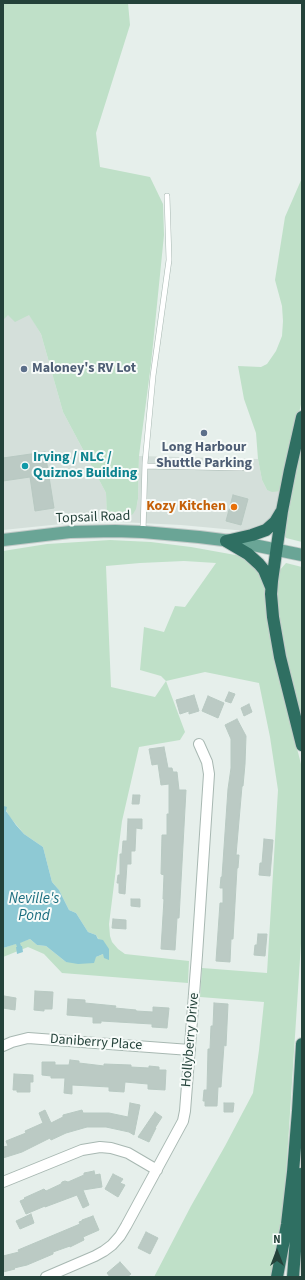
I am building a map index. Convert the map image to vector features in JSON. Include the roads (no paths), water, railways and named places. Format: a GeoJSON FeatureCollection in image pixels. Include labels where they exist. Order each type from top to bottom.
{"type":"FeatureCollection","features":[{"type":"Feature","properties":{"kind":"highway"},"geometry":{"type":"LineString","coordinates":[[302,417],[282,511],[272,588],[273,617],[276,638],[302,745]]}},
{"type":"Feature","properties":{"kind":"highway"},"geometry":{"type":"LineString","coordinates":[[226,541],[266,530],[275,522],[282,511]]}},
{"type":"Feature","properties":{"kind":"highway"},"geometry":{"type":"LineString","coordinates":[[226,541],[248,554],[259,564],[266,574],[272,588]]}},
{"type":"Feature","properties":{"kind":"highway"},"geometry":{"type":"LineString","coordinates":[[277,1277],[287,1224],[293,1172],[302,1044]]}},
{"type":"Feature","properties":{"kind":"highway"},"geometry":{"type":"LineString","coordinates":[[293,1277],[302,1159]]}},
{"type":"Feature","properties":{"kind":"main road","name":"Topsail Road"},"geometry":{"type":"LineString","coordinates":[[3,540],[70,532],[143,532],[226,541],[277,549],[302,555]]}},
{"type":"Feature","properties":{"kind":"street","name":"Hollyberry Drive"},"geometry":{"type":"LineString","coordinates":[[46,1277],[95,1256],[112,1245],[120,1236],[183,1121],[190,1050],[209,774],[207,762],[199,744]]}},
{"type":"Feature","properties":{"kind":"street","name":"Daniberry Place"},"geometry":{"type":"LineString","coordinates":[[3,1046],[28,1038],[190,1050]]}},
{"type":"Feature","properties":{"kind":"street"},"geometry":{"type":"LineString","coordinates":[[3,1182],[82,1150],[100,1147],[111,1148],[128,1153],[157,1170]]}},
{"type":"Feature","properties":{"kind":"lane"},"geometry":{"type":"LineString","coordinates":[[143,532],[145,466],[153,376],[169,260],[167,196]]}},
{"type":"Feature","properties":{"kind":"lane"},"geometry":{"type":"LineString","coordinates":[[145,466],[242,468]]}},
{"type":"Feature","properties":{"kind":"water","name":"Neville's Pond"},"geometry":{"type":"Polygon","coordinates":[[[3,799],[4,806],[7,807],[6,811],[16,825],[24,834],[43,847],[52,882],[59,890],[69,910],[76,913],[88,932],[96,935],[98,939],[103,940],[109,949],[109,960],[104,958],[103,954],[96,957],[94,963],[78,964],[66,962],[46,946],[37,945],[30,939],[20,943],[23,952],[17,954],[16,944],[3,948],[3,799]]]}},
{"type":"Feature","properties":{"kind":"place","name":"Maloney's RV Lot"},"geometry":{"type":"Point","coordinates":[24,369]}},
{"type":"Feature","properties":{"kind":"place","name":"Long Harbour Shuttle Parking"},"geometry":{"type":"Point","coordinates":[204,433]}},
{"type":"Feature","properties":{"kind":"place","name":"Irving / NLC / Quiznos Building"},"geometry":{"type":"Point","coordinates":[25,466]}},
{"type":"Feature","properties":{"kind":"place","name":"Kozy Kitchen"},"geometry":{"type":"Point","coordinates":[234,507]}}]}
